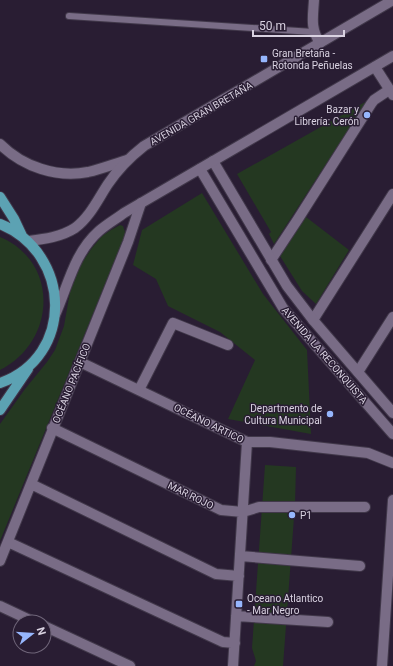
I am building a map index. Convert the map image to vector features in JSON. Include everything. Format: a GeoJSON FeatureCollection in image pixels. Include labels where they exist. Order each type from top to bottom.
{"type":"FeatureCollection","features":[{"type":"Feature","properties":{"kind":"main road"},"geometry":{"type":"LineString","coordinates":[[0,198],[25,239]]}},
{"type":"Feature","properties":{"kind":"main road"},"geometry":{"type":"LineString","coordinates":[[0,224],[25,239],[37,251],[50,275],[54,288],[55,302],[53,326],[47,341],[0,410]]}},
{"type":"Feature","properties":{"kind":"main road"},"geometry":{"type":"LineString","coordinates":[[0,383],[14,377],[32,363]]}},
{"type":"Feature","properties":{"kind":"street"},"geometry":{"type":"LineString","coordinates":[[314,0],[313,32],[320,43]]}},
{"type":"Feature","properties":{"kind":"street","name":"AVENIDA GRAN BRETAÑA"},"geometry":{"type":"LineString","coordinates":[[25,239],[56,236],[67,232],[81,223],[116,172],[127,160],[148,144],[393,0]]}},
{"type":"Feature","properties":{"kind":"street"},"geometry":{"type":"LineString","coordinates":[[55,315],[73,268],[82,251],[99,231],[110,222],[393,56]]}},
{"type":"Feature","properties":{"kind":"street"},"geometry":{"type":"LineString","coordinates":[[271,260],[371,104],[374,100],[391,92],[374,66]]}},
{"type":"Feature","properties":{"kind":"street"},"geometry":{"type":"LineString","coordinates":[[0,144],[12,154],[30,165],[50,172],[72,174],[90,171],[127,160]]}},
{"type":"Feature","properties":{"kind":"street","name":"AVENIDA LA RECONQUISTA"},"geometry":{"type":"LineString","coordinates":[[213,161],[287,286],[393,413]]}},
{"type":"Feature","properties":{"kind":"street","name":"AVENIDA LA RECONQUISTA"},"geometry":{"type":"LineString","coordinates":[[200,169],[283,308],[392,435]]}},
{"type":"Feature","properties":{"kind":"street"},"geometry":{"type":"LineString","coordinates":[[314,320],[393,194]]}},
{"type":"Feature","properties":{"kind":"street","name":"OCÉANO PACÍFICO"},"geometry":{"type":"LineString","coordinates":[[0,561],[52,428],[128,242],[141,204]]}},
{"type":"Feature","properties":{"kind":"street"},"geometry":{"type":"LineString","coordinates":[[358,372],[393,317]]}},
{"type":"Feature","properties":{"kind":"street"},"geometry":{"type":"LineString","coordinates":[[139,390],[173,323],[228,345]]}},
{"type":"Feature","properties":{"kind":"street","name":"OCÉANO ARTICO"},"geometry":{"type":"LineString","coordinates":[[80,362],[247,442],[270,442],[368,453],[393,463]]}},
{"type":"Feature","properties":{"kind":"street","name":"MAR ROJO"},"geometry":{"type":"LineString","coordinates":[[52,428],[221,510],[243,512],[259,507],[364,507]]}},
{"type":"Feature","properties":{"kind":"street"},"geometry":{"type":"LineString","coordinates":[[233,666],[247,442]]}},
{"type":"Feature","properties":{"kind":"street"},"geometry":{"type":"LineString","coordinates":[[31,484],[216,574],[239,576]]}},
{"type":"Feature","properties":{"kind":"street"},"geometry":{"type":"LineString","coordinates":[[382,666],[389,609],[393,504]]}},
{"type":"Feature","properties":{"kind":"street"},"geometry":{"type":"LineString","coordinates":[[8,542],[223,642],[235,643]]}},
{"type":"Feature","properties":{"kind":"street"},"geometry":{"type":"LineString","coordinates":[[240,556],[360,566]]}},
{"type":"Feature","properties":{"kind":"street"},"geometry":{"type":"LineString","coordinates":[[0,606],[17,614]]}},
{"type":"Feature","properties":{"kind":"street"},"geometry":{"type":"LineString","coordinates":[[236,616],[328,622]]}},
{"type":"Feature","properties":{"kind":"street"},"geometry":{"type":"LineString","coordinates":[[52,630],[130,666]]}},
{"type":"Feature","properties":{"kind":"lane"},"geometry":{"type":"LineString","coordinates":[[69,16],[313,32]]}},
{"type":"Feature","properties":{"kind":"green space"},"geometry":{"type":"Polygon","coordinates":[[[367,101],[274,244],[269,234],[271,232],[237,174],[367,101]]]}},
{"type":"Feature","properties":{"kind":"green space"},"geometry":{"type":"Polygon","coordinates":[[[202,193],[263,294],[307,350],[311,434],[228,419],[255,360],[220,332],[168,306],[156,279],[133,265],[142,230],[202,193]]]}},
{"type":"Feature","properties":{"kind":"green space"},"geometry":{"type":"Polygon","coordinates":[[[306,217],[349,250],[316,304],[302,291],[280,256],[306,217]]]}},
{"type":"Feature","properties":{"kind":"green space"},"geometry":{"type":"Polygon","coordinates":[[[120,225],[123,226],[125,232],[124,238],[0,541],[0,424],[55,350],[64,326],[70,292],[79,267],[102,236],[120,225]]]}},
{"type":"Feature","properties":{"kind":"green space"},"geometry":{"type":"Polygon","coordinates":[[[0,237],[20,249],[33,264],[41,283],[44,302],[40,322],[32,341],[19,357],[0,370],[0,237]]]}},
{"type":"Feature","properties":{"kind":"green space"},"geometry":{"type":"Polygon","coordinates":[[[265,465],[296,467],[295,504],[283,666],[254,666],[256,661],[252,648],[265,465]]]}},
{"type":"Feature","properties":{"kind":"place","name":"Gran Bretaña - Rotonda Peñuelas"},"geometry":{"type":"Point","coordinates":[264,59]}},
{"type":"Feature","properties":{"kind":"place","name":"Bazar y Librería: Cerón"},"geometry":{"type":"Point","coordinates":[367,115]}},
{"type":"Feature","properties":{"kind":"place","name":"Departmento de Cultura Municipal"},"geometry":{"type":"Point","coordinates":[330,414]}},
{"type":"Feature","properties":{"kind":"place","name":"P1"},"geometry":{"type":"Point","coordinates":[292,515]}},
{"type":"Feature","properties":{"kind":"place","name":"Oceano Atlantico - Mar Negro"},"geometry":{"type":"Point","coordinates":[239,604]}}]}
